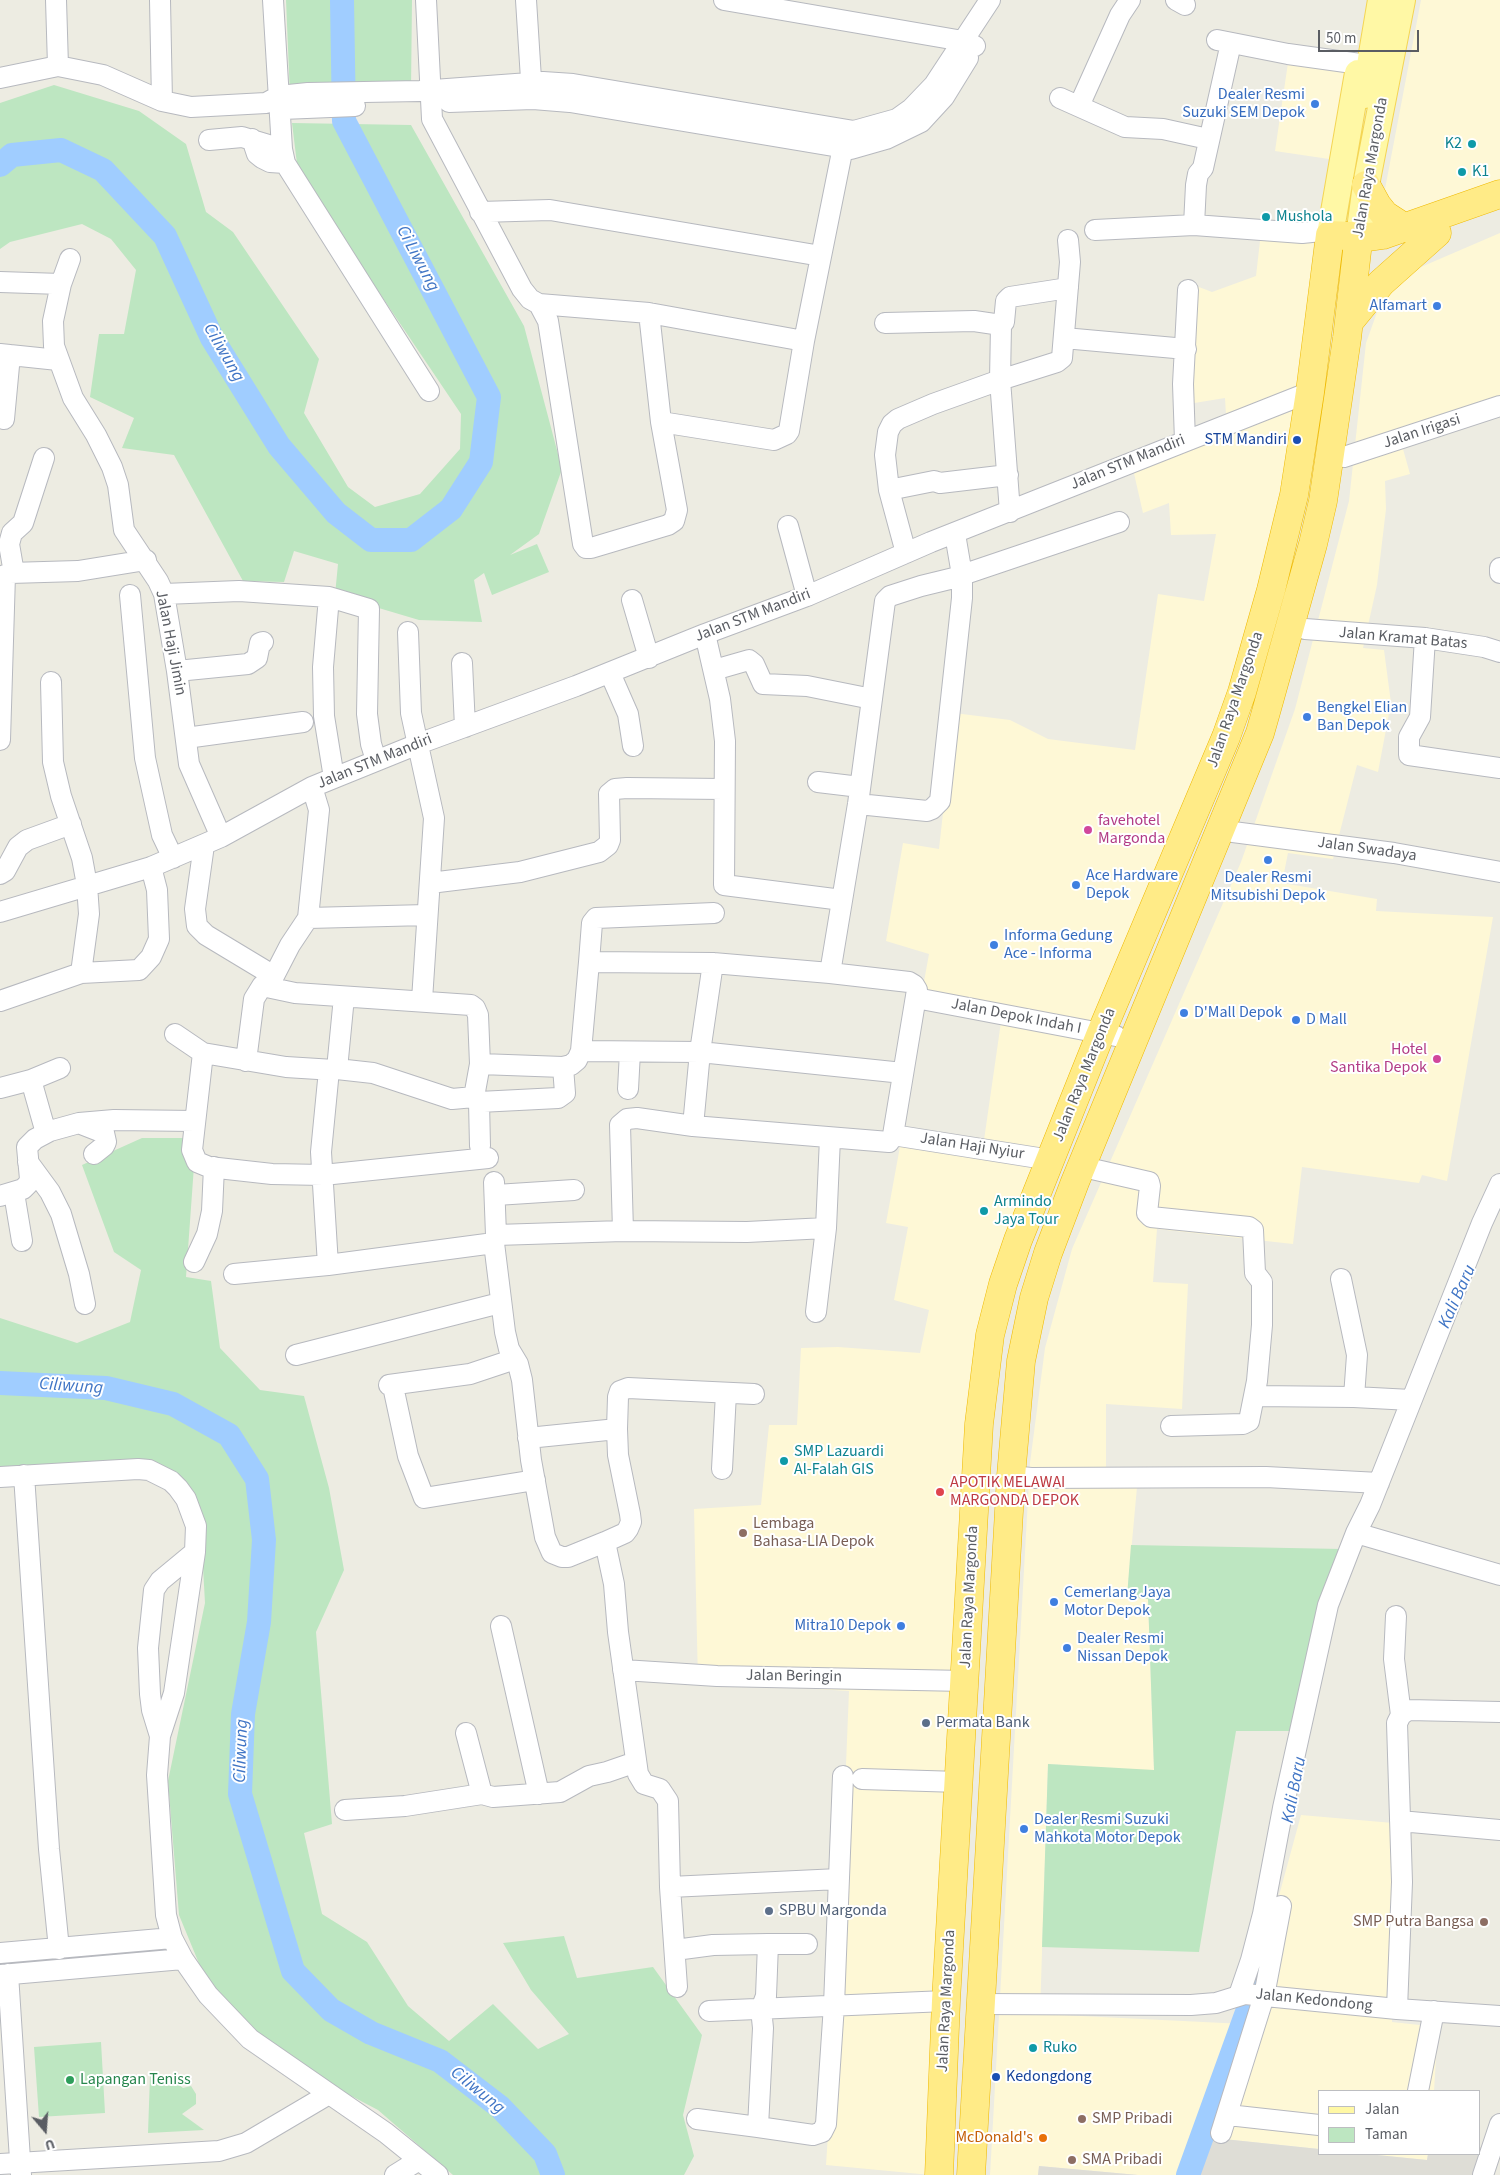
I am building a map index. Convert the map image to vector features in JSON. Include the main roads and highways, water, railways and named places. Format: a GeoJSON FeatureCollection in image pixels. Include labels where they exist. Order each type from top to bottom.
{"type":"FeatureCollection","features":[{"type":"Feature","properties":{"kind":"highway"},"geometry":{"type":"LineString","coordinates":[[1366,185],[1385,215],[1405,228]]}},
{"type":"Feature","properties":{"kind":"highway"},"geometry":{"type":"LineString","coordinates":[[1341,240],[1375,236],[1405,228],[1500,194]]}},
{"type":"Feature","properties":{"kind":"highway"},"geometry":{"type":"LineString","coordinates":[[1341,240],[1388,249],[1500,212]]}},
{"type":"Feature","properties":{"kind":"highway"},"geometry":{"type":"LineString","coordinates":[[1348,330],[1381,283],[1437,233]]}},
{"type":"Feature","properties":{"kind":"highway","name":"Jalan Raya Margonda"},"geometry":{"type":"LineString","coordinates":[[1073,1172],[1252,730],[1320,546],[1344,457],[1355,365],[1348,330],[1341,240]]}},
{"type":"Feature","properties":{"kind":"highway","name":"Jalan Raya Margonda"},"geometry":{"type":"LineString","coordinates":[[939,2175],[946,2002],[965,1681],[987,1425],[1003,1354],[1010,1312],[1020,1274],[1073,1172],[1233,832],[1300,496],[1341,240]]}},
{"type":"Feature","properties":{"kind":"highway","name":"Jalan Raya Margonda"},"geometry":{"type":"LineString","coordinates":[[972,2175],[987,2005],[1017,1477],[1021,1361],[1028,1325],[1073,1172],[1109,1034],[1252,730],[1305,629],[1320,546],[1348,330]]}},
{"type":"Feature","properties":{"kind":"highway","name":"Jalan Raya Margonda"},"geometry":{"type":"LineString","coordinates":[[951,2175],[969,1858],[987,1425]]}},
{"type":"Feature","properties":{"kind":"highway","name":"Jalan Raya Margonda"},"geometry":{"type":"LineString","coordinates":[[986,2175],[987,2005]]}},
{"type":"Feature","properties":{"kind":"main road","name":"Jalan Raya Margonda"},"geometry":{"type":"LineString","coordinates":[[1341,240],[1360,64],[1371,0]]}},
{"type":"Feature","properties":{"kind":"main road","name":"Jalan Raya Margonda"},"geometry":{"type":"LineString","coordinates":[[1341,240],[1381,0]]}},
{"type":"Feature","properties":{"kind":"main road","name":"Jalan Raya Margonda"},"geometry":{"type":"LineString","coordinates":[[1341,240],[1366,185],[1402,0]]}},
{"type":"Feature","properties":{"kind":"waterway","name":"Ciliwung"},"geometry":{"type":"LineString","coordinates":[[0,165],[12,155],[61,150],[103,170],[165,236],[212,338],[279,446],[336,513],[371,540],[411,540],[451,509],[481,462],[489,397],[344,121],[342,0]]}},
{"type":"Feature","properties":{"kind":"waterway","name":"Ciliwung"},"geometry":{"type":"LineString","coordinates":[[0,1383],[106,1388],[173,1404],[229,1435],[257,1479],[264,1540],[259,1622],[243,1714],[240,1794],[293,1971],[331,2010],[371,2033],[440,2061],[500,2107],[545,2154],[553,2175]]}},
{"type":"Feature","properties":{"kind":"waterway","name":"Kali Baru"},"geometry":{"type":"LineString","coordinates":[[1188,2175],[1251,2001],[1266,1934]]}},
{"type":"Feature","properties":{"kind":"place","name":"Dealer Resmi Suzuki SEM Depok"},"geometry":{"type":"Point","coordinates":[1315,104]}},
{"type":"Feature","properties":{"kind":"place","name":"K2"},"geometry":{"type":"Point","coordinates":[1472,144]}},
{"type":"Feature","properties":{"kind":"place","name":"K1"},"geometry":{"type":"Point","coordinates":[1462,172]}},
{"type":"Feature","properties":{"kind":"place","name":"Mushola"},"geometry":{"type":"Point","coordinates":[1266,217]}},
{"type":"Feature","properties":{"kind":"place","name":"Alfamart"},"geometry":{"type":"Point","coordinates":[1437,306]}},
{"type":"Feature","properties":{"kind":"place","name":"STM Mandiri"},"geometry":{"type":"Point","coordinates":[1297,440]}},
{"type":"Feature","properties":{"kind":"place","name":"Bengkel Elian Ban Depok"},"geometry":{"type":"Point","coordinates":[1307,717]}},
{"type":"Feature","properties":{"kind":"place","name":"favehotel Margonda"},"geometry":{"type":"Point","coordinates":[1088,830]}},
{"type":"Feature","properties":{"kind":"place","name":"Dealer Resmi Mitsubishi Depok"},"geometry":{"type":"Point","coordinates":[1268,860]}},
{"type":"Feature","properties":{"kind":"place","name":"Ace Hardware Depok"},"geometry":{"type":"Point","coordinates":[1076,885]}},
{"type":"Feature","properties":{"kind":"place","name":"Informa Gedung Ace - Informa"},"geometry":{"type":"Point","coordinates":[994,945]}},
{"type":"Feature","properties":{"kind":"place","name":"D'Mall Depok"},"geometry":{"type":"Point","coordinates":[1184,1013]}},
{"type":"Feature","properties":{"kind":"place","name":"D Mall"},"geometry":{"type":"Point","coordinates":[1296,1020]}},
{"type":"Feature","properties":{"kind":"place","name":"Hotel Santika Depok"},"geometry":{"type":"Point","coordinates":[1437,1059]}},
{"type":"Feature","properties":{"kind":"place","name":"Armindo Jaya Tour"},"geometry":{"type":"Point","coordinates":[984,1211]}},
{"type":"Feature","properties":{"kind":"place","name":"SMP Lazuardi Al-Falah GIS"},"geometry":{"type":"Point","coordinates":[784,1461]}},
{"type":"Feature","properties":{"kind":"place","name":"APOTIK MELAWAI MARGONDA DEPOK"},"geometry":{"type":"Point","coordinates":[940,1492]}},
{"type":"Feature","properties":{"kind":"place","name":"Lembaga Bahasa-LIA Depok"},"geometry":{"type":"Point","coordinates":[743,1533]}},
{"type":"Feature","properties":{"kind":"place","name":"Cemerlang Jaya Motor Depok"},"geometry":{"type":"Point","coordinates":[1054,1602]}},
{"type":"Feature","properties":{"kind":"place","name":"Mitra10 Depok"},"geometry":{"type":"Point","coordinates":[901,1626]}},
{"type":"Feature","properties":{"kind":"place","name":"Dealer Resmi Nissan Depok"},"geometry":{"type":"Point","coordinates":[1067,1648]}},
{"type":"Feature","properties":{"kind":"place","name":"Permata Bank"},"geometry":{"type":"Point","coordinates":[926,1723]}},
{"type":"Feature","properties":{"kind":"place","name":"Dealer Resmi Suzuki Mahkota Motor Depok"},"geometry":{"type":"Point","coordinates":[1024,1829]}},
{"type":"Feature","properties":{"kind":"place","name":"SPBU Margonda"},"geometry":{"type":"Point","coordinates":[769,1911]}},
{"type":"Feature","properties":{"kind":"place","name":"SMP Putra Bangsa"},"geometry":{"type":"Point","coordinates":[1484,1922]}},
{"type":"Feature","properties":{"kind":"place","name":"Ruko"},"geometry":{"type":"Point","coordinates":[1033,2048]}},
{"type":"Feature","properties":{"kind":"place","name":"Kedongdong"},"geometry":{"type":"Point","coordinates":[996,2077]}},
{"type":"Feature","properties":{"kind":"place","name":"Lapangan Teniss"},"geometry":{"type":"Point","coordinates":[70,2080]}},
{"type":"Feature","properties":{"kind":"place","name":"SMP Pribadi"},"geometry":{"type":"Point","coordinates":[1082,2119]}},
{"type":"Feature","properties":{"kind":"place","name":"McDonald's"},"geometry":{"type":"Point","coordinates":[1043,2138]}},
{"type":"Feature","properties":{"kind":"place","name":"SMA Pribadi"},"geometry":{"type":"Point","coordinates":[1072,2160]}},
{"type":"Feature","properties":{"kind":"water label","name":"Ci Liwung"},"geometry":{"type":"Point","coordinates":[417,259]}}]}
